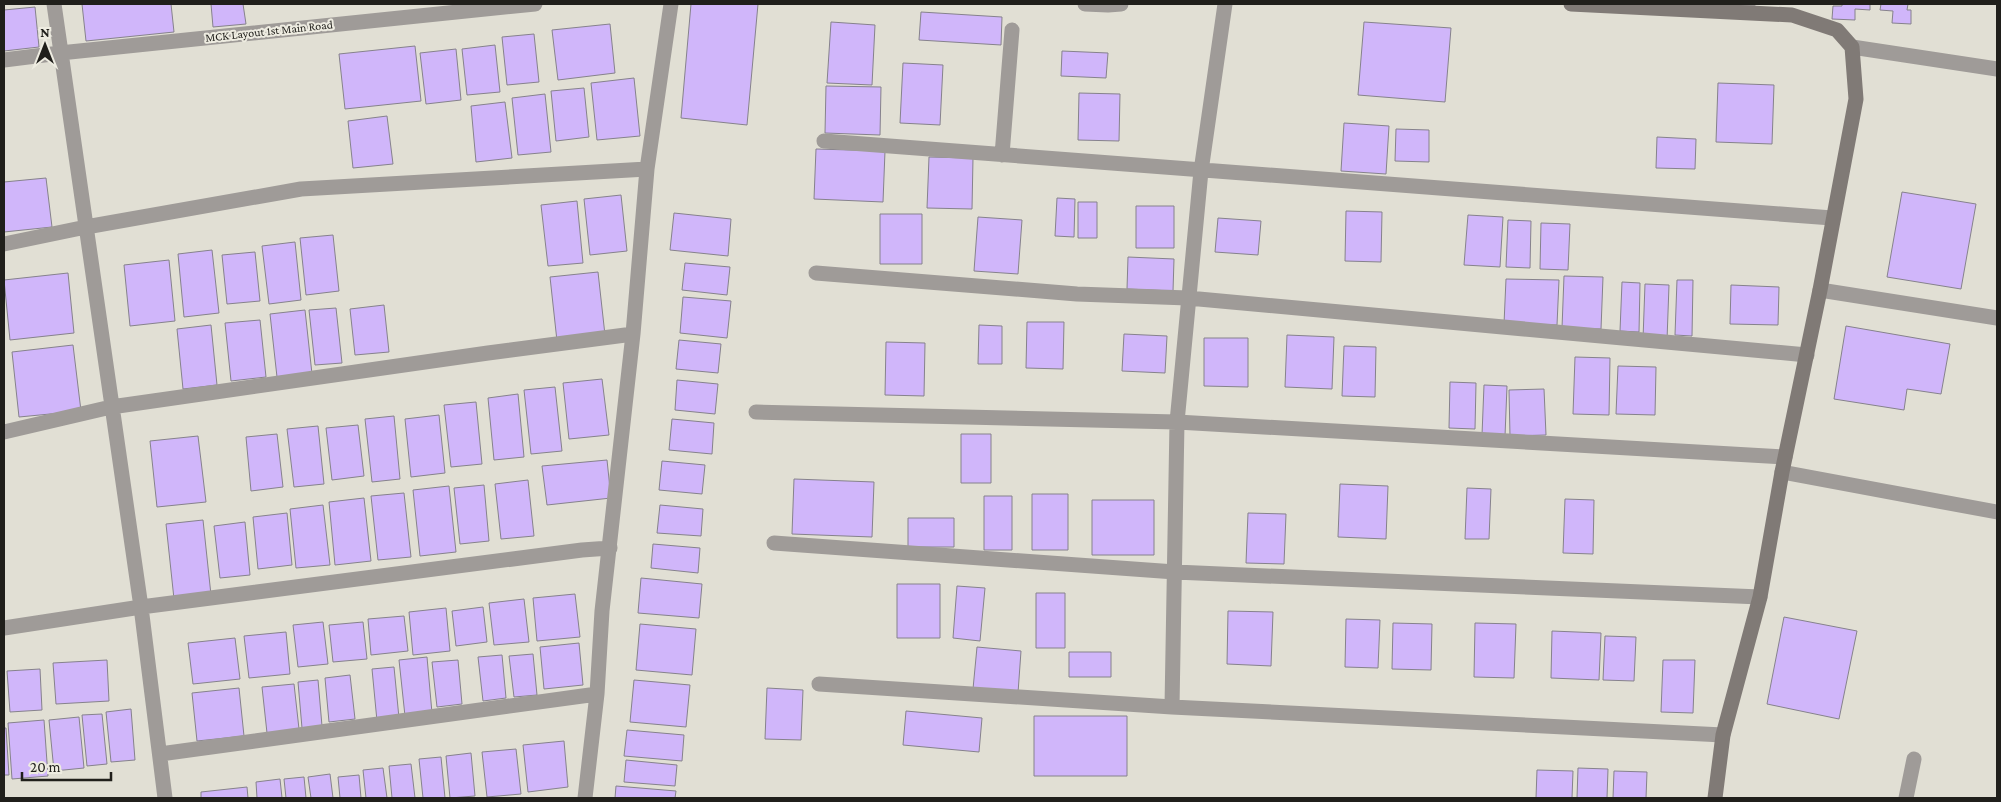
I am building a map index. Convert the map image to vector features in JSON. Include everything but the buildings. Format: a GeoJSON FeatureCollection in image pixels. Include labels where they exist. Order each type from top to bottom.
{"type":"FeatureCollection","features":[{"type":"Feature","properties":{"kind":"street"},"geometry":{"type":"LineString","coordinates":[[54,4],[141,607],[165,798]]}},
{"type":"Feature","properties":{"kind":"street","name":"MCK Layout 1st Main Road"},"geometry":{"type":"LineString","coordinates":[[4,60],[535,4]]}},
{"type":"Feature","properties":{"kind":"street"},"geometry":{"type":"LineString","coordinates":[[585,798],[597,694],[602,611],[633,334],[647,169],[671,4]]}},
{"type":"Feature","properties":{"kind":"street"},"geometry":{"type":"LineString","coordinates":[[1085,4],[1121,4]]}},
{"type":"Feature","properties":{"kind":"street"},"geometry":{"type":"LineString","coordinates":[[1172,707],[1177,422],[1201,171],[1225,4]]}},
{"type":"Feature","properties":{"kind":"street"},"geometry":{"type":"LineString","coordinates":[[1571,4],[1792,15],[1837,30],[1852,47],[1856,99],[1760,597],[1723,735],[1715,798]]}},
{"type":"Feature","properties":{"kind":"street"},"geometry":{"type":"LineString","coordinates":[[1723,4],[1748,4]]}},
{"type":"Feature","properties":{"kind":"street"},"geometry":{"type":"LineString","coordinates":[[1002,155],[1012,30]]}},
{"type":"Feature","properties":{"kind":"street"},"geometry":{"type":"LineString","coordinates":[[1852,47],[1997,69]]}},
{"type":"Feature","properties":{"kind":"street"},"geometry":{"type":"LineString","coordinates":[[824,141],[1832,218]]}},
{"type":"Feature","properties":{"kind":"street"},"geometry":{"type":"LineString","coordinates":[[4,244],[86,227],[301,189],[647,169]]}},
{"type":"Feature","properties":{"kind":"street"},"geometry":{"type":"LineString","coordinates":[[816,273],[1077,294],[1188,298],[1807,355]]}},
{"type":"Feature","properties":{"kind":"street"},"geometry":{"type":"LineString","coordinates":[[1820,290],[1997,318]]}},
{"type":"Feature","properties":{"kind":"street"},"geometry":{"type":"LineString","coordinates":[[4,432],[111,408],[488,353],[633,334]]}},
{"type":"Feature","properties":{"kind":"street"},"geometry":{"type":"LineString","coordinates":[[756,412],[1177,422],[1784,465],[1997,512]]}},
{"type":"Feature","properties":{"kind":"street"},"geometry":{"type":"LineString","coordinates":[[774,543],[1175,572],[1760,597]]}},
{"type":"Feature","properties":{"kind":"street"},"geometry":{"type":"LineString","coordinates":[[4,628],[141,607],[582,550],[610,548]]}},
{"type":"Feature","properties":{"kind":"street"},"geometry":{"type":"LineString","coordinates":[[819,684],[1172,707],[1723,735]]}},
{"type":"Feature","properties":{"kind":"street"},"geometry":{"type":"LineString","coordinates":[[160,754],[597,694]]}},
{"type":"Feature","properties":{"kind":"street"},"geometry":{"type":"LineString","coordinates":[[1906,798],[1914,759]]}}]}
